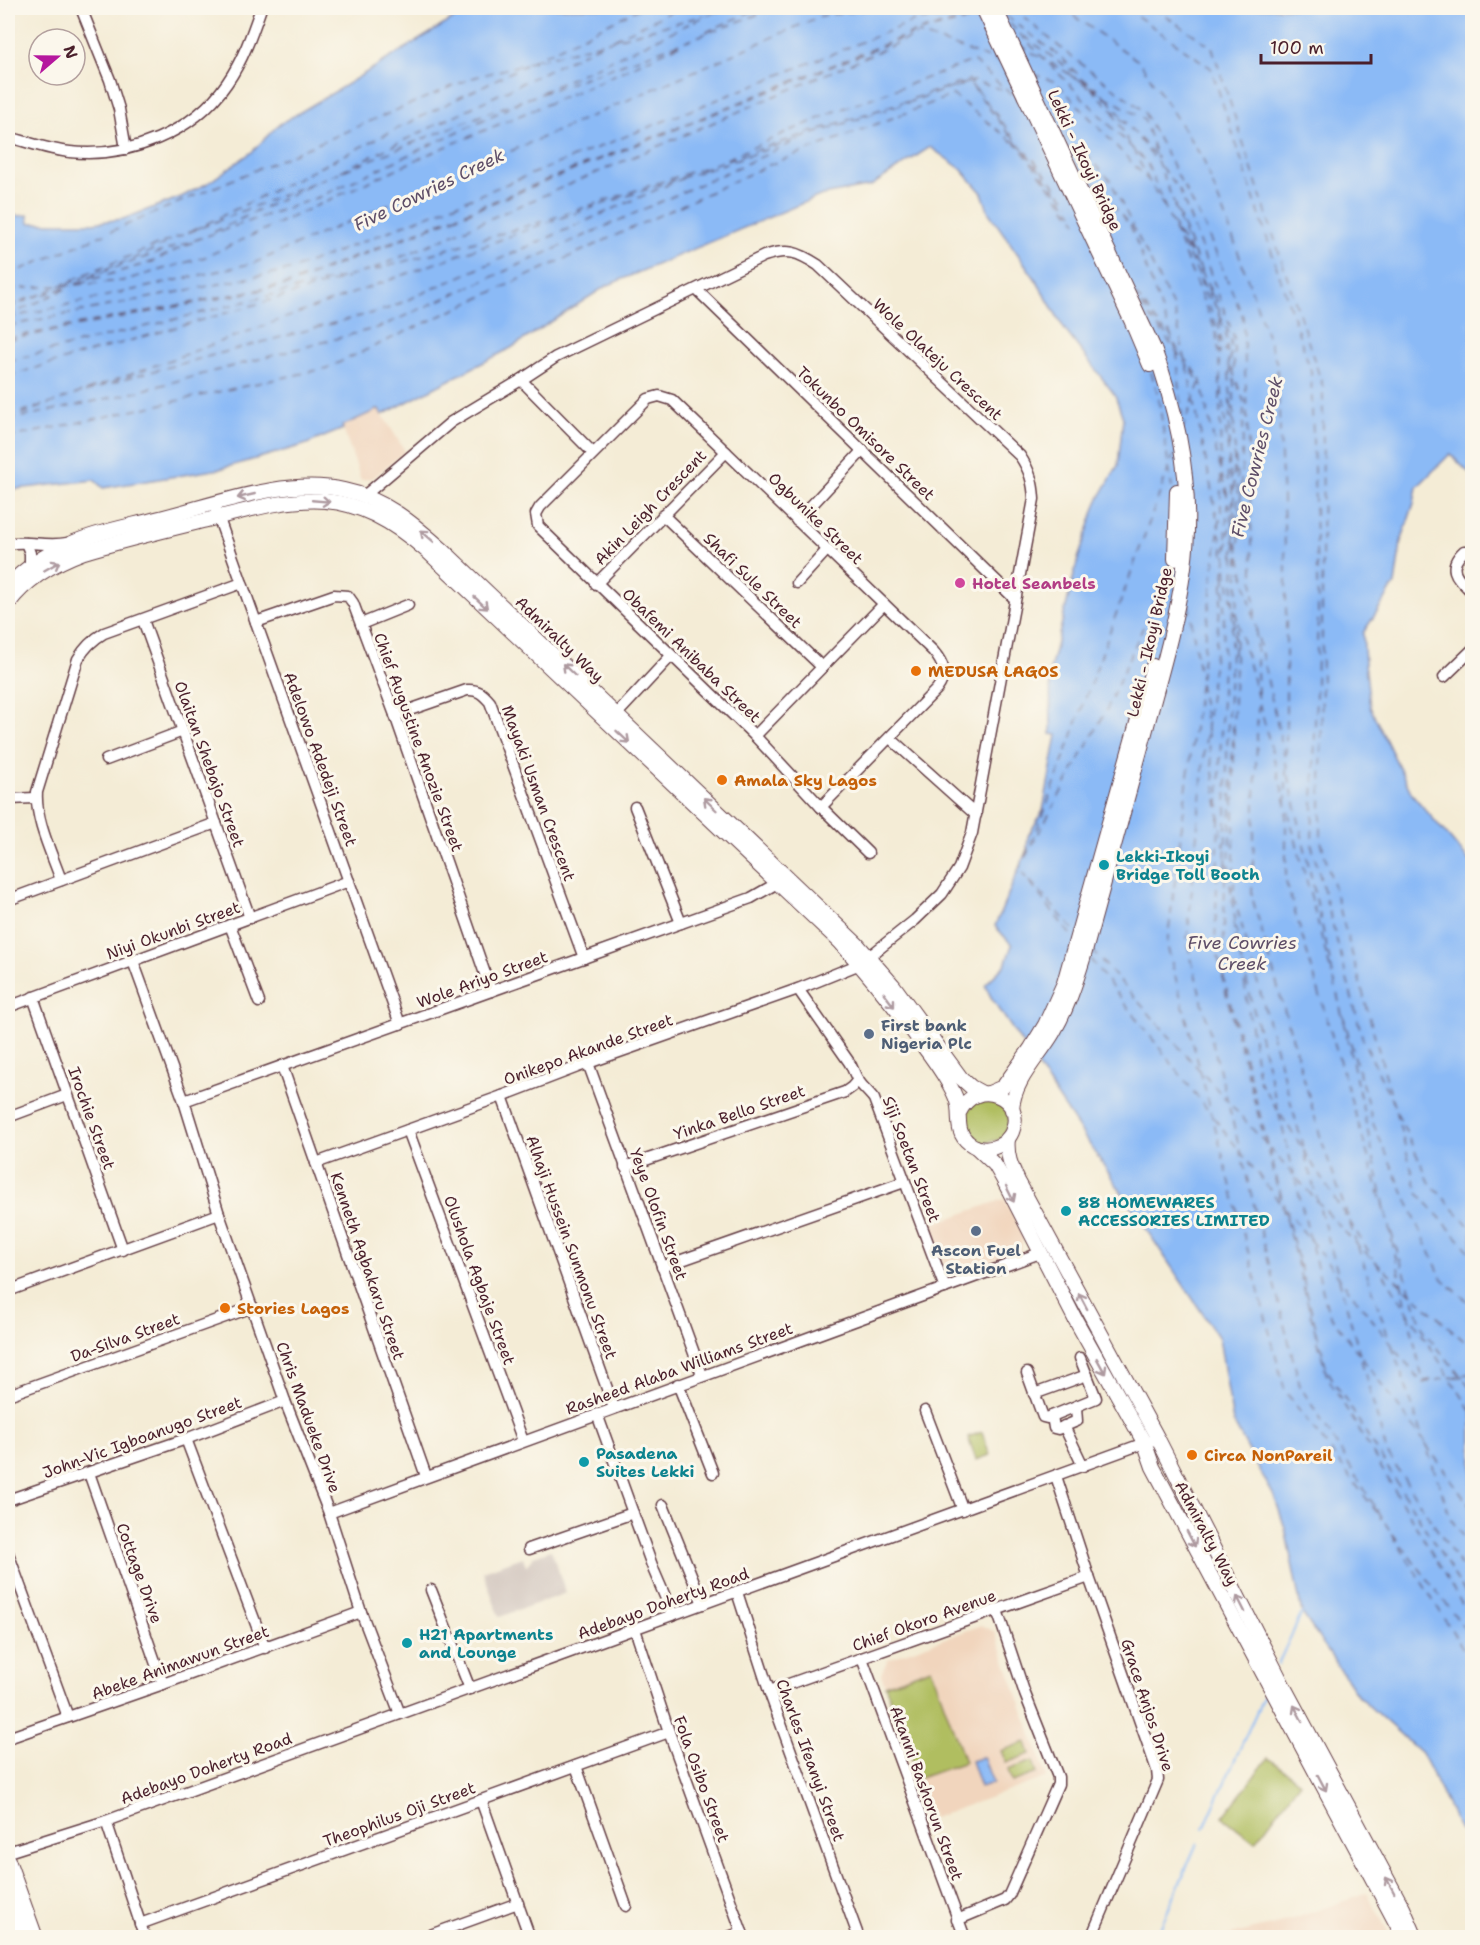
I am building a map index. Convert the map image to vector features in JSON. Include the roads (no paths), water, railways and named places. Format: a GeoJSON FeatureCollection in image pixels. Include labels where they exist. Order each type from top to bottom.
{"type":"FeatureCollection","features":[{"type":"Feature","properties":{"kind":"main road","name":"Lekki - Ikoyi Bridge"},"geometry":{"type":"LineString","coordinates":[[983,8],[1146,354],[1164,408],[1176,468],[1177,498],[1175,566],[1171,598],[1073,956],[1064,983],[1045,1025],[1015,1080]]}},
{"type":"Feature","properties":{"kind":"main road","name":"Lekki - Ikoyi Bridge"},"geometry":{"type":"LineString","coordinates":[[995,8],[1154,349],[1173,407],[1180,438],[1187,499],[1185,565],[1172,632],[1075,987],[1040,1055],[1015,1080]]}},
{"type":"Feature","properties":{"kind":"main road","name":"Admiralty Way"},"geometry":{"type":"LineString","coordinates":[[8,604],[38,574],[63,560],[216,511],[244,496],[291,487],[323,487],[343,489],[379,502],[396,511],[428,536],[616,715],[780,878],[840,942],[893,985],[961,1078],[971,1087],[985,1093]]}},
{"type":"Feature","properties":{"kind":"main road","name":"Admiralty Way"},"geometry":{"type":"LineString","coordinates":[[8,586],[30,565],[73,542],[216,511],[281,502],[316,500],[360,508],[399,528],[428,552],[780,878]]}},
{"type":"Feature","properties":{"kind":"main road","name":"Admiralty Way"},"geometry":{"type":"LineString","coordinates":[[863,961],[878,986],[942,1073],[956,1097],[959,1113]]}},
{"type":"Feature","properties":{"kind":"main road"},"geometry":{"type":"LineString","coordinates":[[1015,1080],[1012,1110],[1014,1124],[1008,1138],[994,1148],[985,1149],[969,1143],[959,1130],[959,1113],[968,1100],[1015,1080]]}},
{"type":"Feature","properties":{"kind":"main road"},"geometry":{"type":"LineString","coordinates":[[985,1093],[1003,1098],[1012,1110]]}},
{"type":"Feature","properties":{"kind":"main road","name":"Admiralty Way"},"geometry":{"type":"LineString","coordinates":[[1008,1138],[1010,1164],[1018,1181],[1404,1938]]}},
{"type":"Feature","properties":{"kind":"main road","name":"Admiralty Way"},"geometry":{"type":"LineString","coordinates":[[976,1147],[998,1170],[1040,1253],[1151,1441]]}},
{"type":"Feature","properties":{"kind":"main road","name":"Admiralty Way"},"geometry":{"type":"LineString","coordinates":[[1279,1690],[1403,1908],[1416,1938]]}},
{"type":"Feature","properties":{"kind":"main road"},"geometry":{"type":"LineString","coordinates":[[8,1860],[36,1938]]}},
{"type":"Feature","properties":{"kind":"main road"},"geometry":{"type":"LineString","coordinates":[[8,1892],[24,1938]]}},
{"type":"Feature","properties":{"kind":"street"},"geometry":{"type":"LineString","coordinates":[[81,8],[116,99],[126,149]]}},
{"type":"Feature","properties":{"kind":"street"},"geometry":{"type":"LineString","coordinates":[[8,137],[71,152],[102,152],[126,149],[155,140],[180,128],[220,94],[241,60],[261,8]]}},
{"type":"Feature","properties":{"kind":"street","name":"Wole Olateju Crescent"},"geometry":{"type":"LineString","coordinates":[[364,496],[451,422],[556,357],[764,256],[786,251],[803,256],[818,265],[1020,456],[1029,470],[1034,498],[976,815],[969,842],[959,868],[942,894],[915,920],[863,961]]}},
{"type":"Feature","properties":{"kind":"street","name":"Tokunbo Omisore Street"},"geometry":{"type":"LineString","coordinates":[[697,290],[1014,598]]}},
{"type":"Feature","properties":{"kind":"street"},"geometry":{"type":"LineString","coordinates":[[521,380],[593,453]]}},
{"type":"Feature","properties":{"kind":"street","name":"Ogbunike Street"},"geometry":{"type":"LineString","coordinates":[[593,453],[648,399],[659,396],[672,400],[933,651],[944,666],[943,682],[890,738]]}},
{"type":"Feature","properties":{"kind":"street"},"geometry":{"type":"LineString","coordinates":[[797,520],[863,450]]}},
{"type":"Feature","properties":{"kind":"street","name":"Akin Leigh Crescent"},"geometry":{"type":"LineString","coordinates":[[596,584],[726,452]]}},
{"type":"Feature","properties":{"kind":"street","name":"Obafemi Anibaba Street"},"geometry":{"type":"LineString","coordinates":[[593,453],[540,507],[536,520],[543,532],[755,736],[821,807],[868,852]]}},
{"type":"Feature","properties":{"kind":"street","name":"Adelowo Adedeji Street"},"geometry":{"type":"LineString","coordinates":[[216,511],[400,1024]]}},
{"type":"Feature","properties":{"kind":"street","name":"Shafi Sule Street"},"geometry":{"type":"LineString","coordinates":[[663,515],[822,667]]}},
{"type":"Feature","properties":{"kind":"street"},"geometry":{"type":"LineString","coordinates":[[8,544],[15,542],[45,545],[73,542]]}},
{"type":"Feature","properties":{"kind":"street"},"geometry":{"type":"LineString","coordinates":[[26,543],[30,553],[30,565]]}},
{"type":"Feature","properties":{"kind":"street"},"geometry":{"type":"LineString","coordinates":[[797,582],[827,550]]}},
{"type":"Feature","properties":{"kind":"street"},"geometry":{"type":"LineString","coordinates":[[1473,551],[1464,551],[1456,559],[1454,568],[1458,578],[1473,592]]}},
{"type":"Feature","properties":{"kind":"street"},"geometry":{"type":"LineString","coordinates":[[61,880],[39,817],[36,798],[83,649],[104,633],[242,583]]}},
{"type":"Feature","properties":{"kind":"street","name":"Chief Augustine Anozie Street"},"geometry":{"type":"LineString","coordinates":[[256,622],[334,595],[348,596],[361,624],[395,716],[491,991]]}},
{"type":"Feature","properties":{"kind":"street"},"geometry":{"type":"LineString","coordinates":[[755,736],[884,604]]}},
{"type":"Feature","properties":{"kind":"street"},"geometry":{"type":"LineString","coordinates":[[361,624],[408,605]]}},
{"type":"Feature","properties":{"kind":"street","name":"Olaitan Shebajo Street"},"geometry":{"type":"LineString","coordinates":[[143,620],[250,918]]}},
{"type":"Feature","properties":{"kind":"street"},"geometry":{"type":"LineString","coordinates":[[1444,677],[1473,650]]}},
{"type":"Feature","properties":{"kind":"street"},"geometry":{"type":"LineString","coordinates":[[616,715],[671,656]]}},
{"type":"Feature","properties":{"kind":"street","name":"Mayaki Usman Crescent"},"geometry":{"type":"LineString","coordinates":[[395,716],[467,690],[474,689],[490,702],[584,958]]}},
{"type":"Feature","properties":{"kind":"street"},"geometry":{"type":"LineString","coordinates":[[106,760],[183,731]]}},
{"type":"Feature","properties":{"kind":"street"},"geometry":{"type":"LineString","coordinates":[[821,807],[890,738],[976,815]]}},
{"type":"Feature","properties":{"kind":"street"},"geometry":{"type":"LineString","coordinates":[[8,799],[36,798]]}},
{"type":"Feature","properties":{"kind":"street"},"geometry":{"type":"LineString","coordinates":[[635,807],[681,923]]}},
{"type":"Feature","properties":{"kind":"street"},"geometry":{"type":"LineString","coordinates":[[8,900],[216,823]]}},
{"type":"Feature","properties":{"kind":"street","name":"Wole Ariyo Street"},"geometry":{"type":"LineString","coordinates":[[184,1101],[751,898],[780,878]]}},
{"type":"Feature","properties":{"kind":"street","name":"Niyi Okunbi Street"},"geometry":{"type":"LineString","coordinates":[[8,1006],[349,881]]}},
{"type":"Feature","properties":{"kind":"street"},"geometry":{"type":"LineString","coordinates":[[230,925],[259,1002]]}},
{"type":"Feature","properties":{"kind":"street","name":"Chris Madueke Drive"},"geometry":{"type":"LineString","coordinates":[[133,961],[184,1101],[219,1214],[285,1401],[329,1513],[361,1612],[400,1714]]}},
{"type":"Feature","properties":{"kind":"street","name":"Onikepo Akande Street"},"geometry":{"type":"LineString","coordinates":[[316,1163],[798,989],[863,961]]}},
{"type":"Feature","properties":{"kind":"street","name":"Siji Soetan Street"},"geometry":{"type":"LineString","coordinates":[[798,989],[856,1072],[858,1080],[874,1099],[945,1288]]}},
{"type":"Feature","properties":{"kind":"street","name":"Irochie Street"},"geometry":{"type":"LineString","coordinates":[[33,997],[123,1250]]}},
{"type":"Feature","properties":{"kind":"street","name":"Yeye Olofin Street"},"geometry":{"type":"LineString","coordinates":[[588,1063],[702,1375]]}},
{"type":"Feature","properties":{"kind":"street","name":"Kenneth Agbakaru Street"},"geometry":{"type":"LineString","coordinates":[[282,1066],[426,1476]]}},
{"type":"Feature","properties":{"kind":"street","name":"Yinka Bello Street"},"geometry":{"type":"LineString","coordinates":[[625,1167],[845,1092],[858,1080]]}},
{"type":"Feature","properties":{"kind":"street"},"geometry":{"type":"LineString","coordinates":[[8,1117],[67,1095]]}},
{"type":"Feature","properties":{"kind":"street","name":"Alhaji Hussein Sunmonu Street"},"geometry":{"type":"LineString","coordinates":[[502,1096],[614,1408]]}},
{"type":"Feature","properties":{"kind":"street","name":"Olushola Agbaje Street"},"geometry":{"type":"LineString","coordinates":[[408,1130],[523,1441]]}},
{"type":"Feature","properties":{"kind":"street"},"geometry":{"type":"LineString","coordinates":[[662,1267],[904,1182]]}},
{"type":"Feature","properties":{"kind":"street"},"geometry":{"type":"LineString","coordinates":[[8,1291],[219,1214]]}},
{"type":"Feature","properties":{"kind":"street","name":"Rasheed Alaba Williams Street"},"geometry":{"type":"LineString","coordinates":[[329,1513],[1040,1253]]}},
{"type":"Feature","properties":{"kind":"street","name":"Da-Silva Street"},"geometry":{"type":"LineString","coordinates":[[8,1395],[253,1308]]}},
{"type":"Feature","properties":{"kind":"street"},"geometry":{"type":"LineString","coordinates":[[1027,1373],[1045,1418],[1096,1398],[1080,1358]]}},
{"type":"Feature","properties":{"kind":"street"},"geometry":{"type":"LineString","coordinates":[[1034,1394],[1087,1374]]}},
{"type":"Feature","properties":{"kind":"street"},"geometry":{"type":"LineString","coordinates":[[678,1384],[713,1473]]}},
{"type":"Feature","properties":{"kind":"street","name":"John-Vic Igboanugo Street"},"geometry":{"type":"LineString","coordinates":[[8,1500],[186,1439],[285,1401]]}},
{"type":"Feature","properties":{"kind":"street"},"geometry":{"type":"LineString","coordinates":[[1052,1416],[1055,1429],[1064,1426],[1077,1421],[1076,1407]]}},
{"type":"Feature","properties":{"kind":"street"},"geometry":{"type":"LineString","coordinates":[[925,1411],[963,1510]]}},
{"type":"Feature","properties":{"kind":"street"},"geometry":{"type":"LineString","coordinates":[[597,1414],[654,1571],[673,1615]]}},
{"type":"Feature","properties":{"kind":"street"},"geometry":{"type":"LineString","coordinates":[[1064,1426],[1083,1466]]}},
{"type":"Feature","properties":{"kind":"street"},"geometry":{"type":"LineString","coordinates":[[186,1439],[265,1648]]}},
{"type":"Feature","properties":{"kind":"street","name":"Adebayo Doherty Road"},"geometry":{"type":"LineString","coordinates":[[8,1852],[106,1821],[1151,1441]]}},
{"type":"Feature","properties":{"kind":"street","name":"Cottage Drive"},"geometry":{"type":"LineString","coordinates":[[88,1473],[163,1684]]}},
{"type":"Feature","properties":{"kind":"street","name":"Grace Anjos Drive"},"geometry":{"type":"LineString","coordinates":[[1056,1476],[1157,1770],[1158,1780],[1091,1938]]}},
{"type":"Feature","properties":{"kind":"street"},"geometry":{"type":"LineString","coordinates":[[663,1505],[703,1604]]}},
{"type":"Feature","properties":{"kind":"street"},"geometry":{"type":"LineString","coordinates":[[529,1549],[633,1513]]}},
{"type":"Feature","properties":{"kind":"street"},"geometry":{"type":"LineString","coordinates":[[8,1553],[68,1718]]}},
{"type":"Feature","properties":{"kind":"street","name":"Chief Okoro Avenue"},"geometry":{"type":"LineString","coordinates":[[769,1691],[1089,1577]]}},
{"type":"Feature","properties":{"kind":"street"},"geometry":{"type":"LineString","coordinates":[[431,1590],[470,1689]]}},
{"type":"Feature","properties":{"kind":"street","name":"Charles Ifeanyi Street"},"geometry":{"type":"LineString","coordinates":[[736,1592],[769,1691],[859,1938]]}},
{"type":"Feature","properties":{"kind":"street"},"geometry":{"type":"LineString","coordinates":[[957,1920],[1005,1900],[1009,1895],[1058,1784],[1058,1777],[1025,1694],[997,1610]]}},
{"type":"Feature","properties":{"kind":"street","name":"Abeke Animawun Street"},"geometry":{"type":"LineString","coordinates":[[8,1738],[361,1612]]}},
{"type":"Feature","properties":{"kind":"street","name":"Fola Osibo Street"},"geometry":{"type":"LineString","coordinates":[[635,1629],[669,1732],[743,1935]]}},
{"type":"Feature","properties":{"kind":"street","name":"Akanni Bashorun Street"},"geometry":{"type":"LineString","coordinates":[[862,1658],[964,1938]]}},
{"type":"Feature","properties":{"kind":"street","name":"Theophilus Oji Street"},"geometry":{"type":"LineString","coordinates":[[140,1924],[669,1732]]}},
{"type":"Feature","properties":{"kind":"street"},"geometry":{"type":"LineString","coordinates":[[576,1766],[626,1906]]}},
{"type":"Feature","properties":{"kind":"street"},"geometry":{"type":"LineString","coordinates":[[481,1800],[530,1938]]}},
{"type":"Feature","properties":{"kind":"street"},"geometry":{"type":"LineString","coordinates":[[106,1821],[144,1938]]}},
{"type":"Feature","properties":{"kind":"street"},"geometry":{"type":"LineString","coordinates":[[422,1938],[518,1903]]}},
{"type":"Feature","properties":{"kind":"street"},"geometry":{"type":"LineString","coordinates":[[726,1938],[743,1935]]}},
{"type":"Feature","properties":{"kind":"water","name":"Five Cowries Creek"},"geometry":{"type":"Polygon","coordinates":[[[484,8],[1472,8],[1472,476],[1450,454],[1417,487],[1401,542],[1395,584],[1363,633],[1370,707],[1412,794],[1472,864],[1472,1854],[1421,1753],[1358,1696],[1302,1613],[1285,1528],[1275,1498],[1233,1422],[1219,1338],[985,985],[1005,965],[1012,945],[995,926],[1027,849],[1028,836],[1043,811],[1057,735],[1051,734],[1050,670],[1078,559],[1097,502],[1118,465],[1123,418],[1115,395],[1065,330],[1036,280],[989,213],[982,193],[961,169],[930,147],[871,186],[822,195],[606,286],[511,348],[382,415],[379,409],[342,426],[343,429],[304,445],[220,469],[103,488],[94,480],[8,490],[8,213],[18,216],[28,215],[29,223],[92,223],[123,219],[181,197],[208,183],[253,151],[278,125],[461,14],[484,8]]]}},
{"type":"Feature","properties":{"kind":"water"},"geometry":{"type":"Polygon","coordinates":[[[983,1757],[993,1783],[980,1787],[971,1761],[983,1757]]]}},
{"type":"Feature","properties":{"kind":"waterway"},"geometry":{"type":"LineString","coordinates":[[1278,1664],[1302,1613]]}},
{"type":"Feature","properties":{"kind":"waterway"},"geometry":{"type":"LineString","coordinates":[[1204,1828],[1266,1691]]}},
{"type":"Feature","properties":{"kind":"waterway"},"geometry":{"type":"LineString","coordinates":[[1156,1938],[1197,1843]]}},
{"type":"Feature","properties":{"kind":"waterway"},"geometry":{"type":"LineString","coordinates":[[8,1928],[11,1938]]}},
{"type":"Feature","properties":{"kind":"place","name":"Hotel Seanbels"},"geometry":{"type":"Point","coordinates":[960,583]}},
{"type":"Feature","properties":{"kind":"place","name":"MEDUSA LAGOS"},"geometry":{"type":"Point","coordinates":[916,671]}},
{"type":"Feature","properties":{"kind":"place","name":"Amala Sky Lagos"},"geometry":{"type":"Point","coordinates":[722,780]}},
{"type":"Feature","properties":{"kind":"place","name":"Lekki-Ikoyi Bridge Toll Booth"},"geometry":{"type":"Point","coordinates":[1104,865]}},
{"type":"Feature","properties":{"kind":"place","name":"First bank Nigeria Plc"},"geometry":{"type":"Point","coordinates":[869,1034]}},
{"type":"Feature","properties":{"kind":"place","name":"88 HOMEWARES ACCESSORIES LIMITED"},"geometry":{"type":"Point","coordinates":[1066,1211]}},
{"type":"Feature","properties":{"kind":"place","name":"Ascon Fuel Station"},"geometry":{"type":"Point","coordinates":[976,1231]}},
{"type":"Feature","properties":{"kind":"place","name":"Stories Lagos"},"geometry":{"type":"Point","coordinates":[225,1308]}},
{"type":"Feature","properties":{"kind":"place","name":"Circa NonPareil"},"geometry":{"type":"Point","coordinates":[1192,1455]}},
{"type":"Feature","properties":{"kind":"place","name":"Pasadena Suites Lekki"},"geometry":{"type":"Point","coordinates":[584,1462]}},
{"type":"Feature","properties":{"kind":"place","name":"H21 Apartments and Lounge"},"geometry":{"type":"Point","coordinates":[407,1643]}}]}
